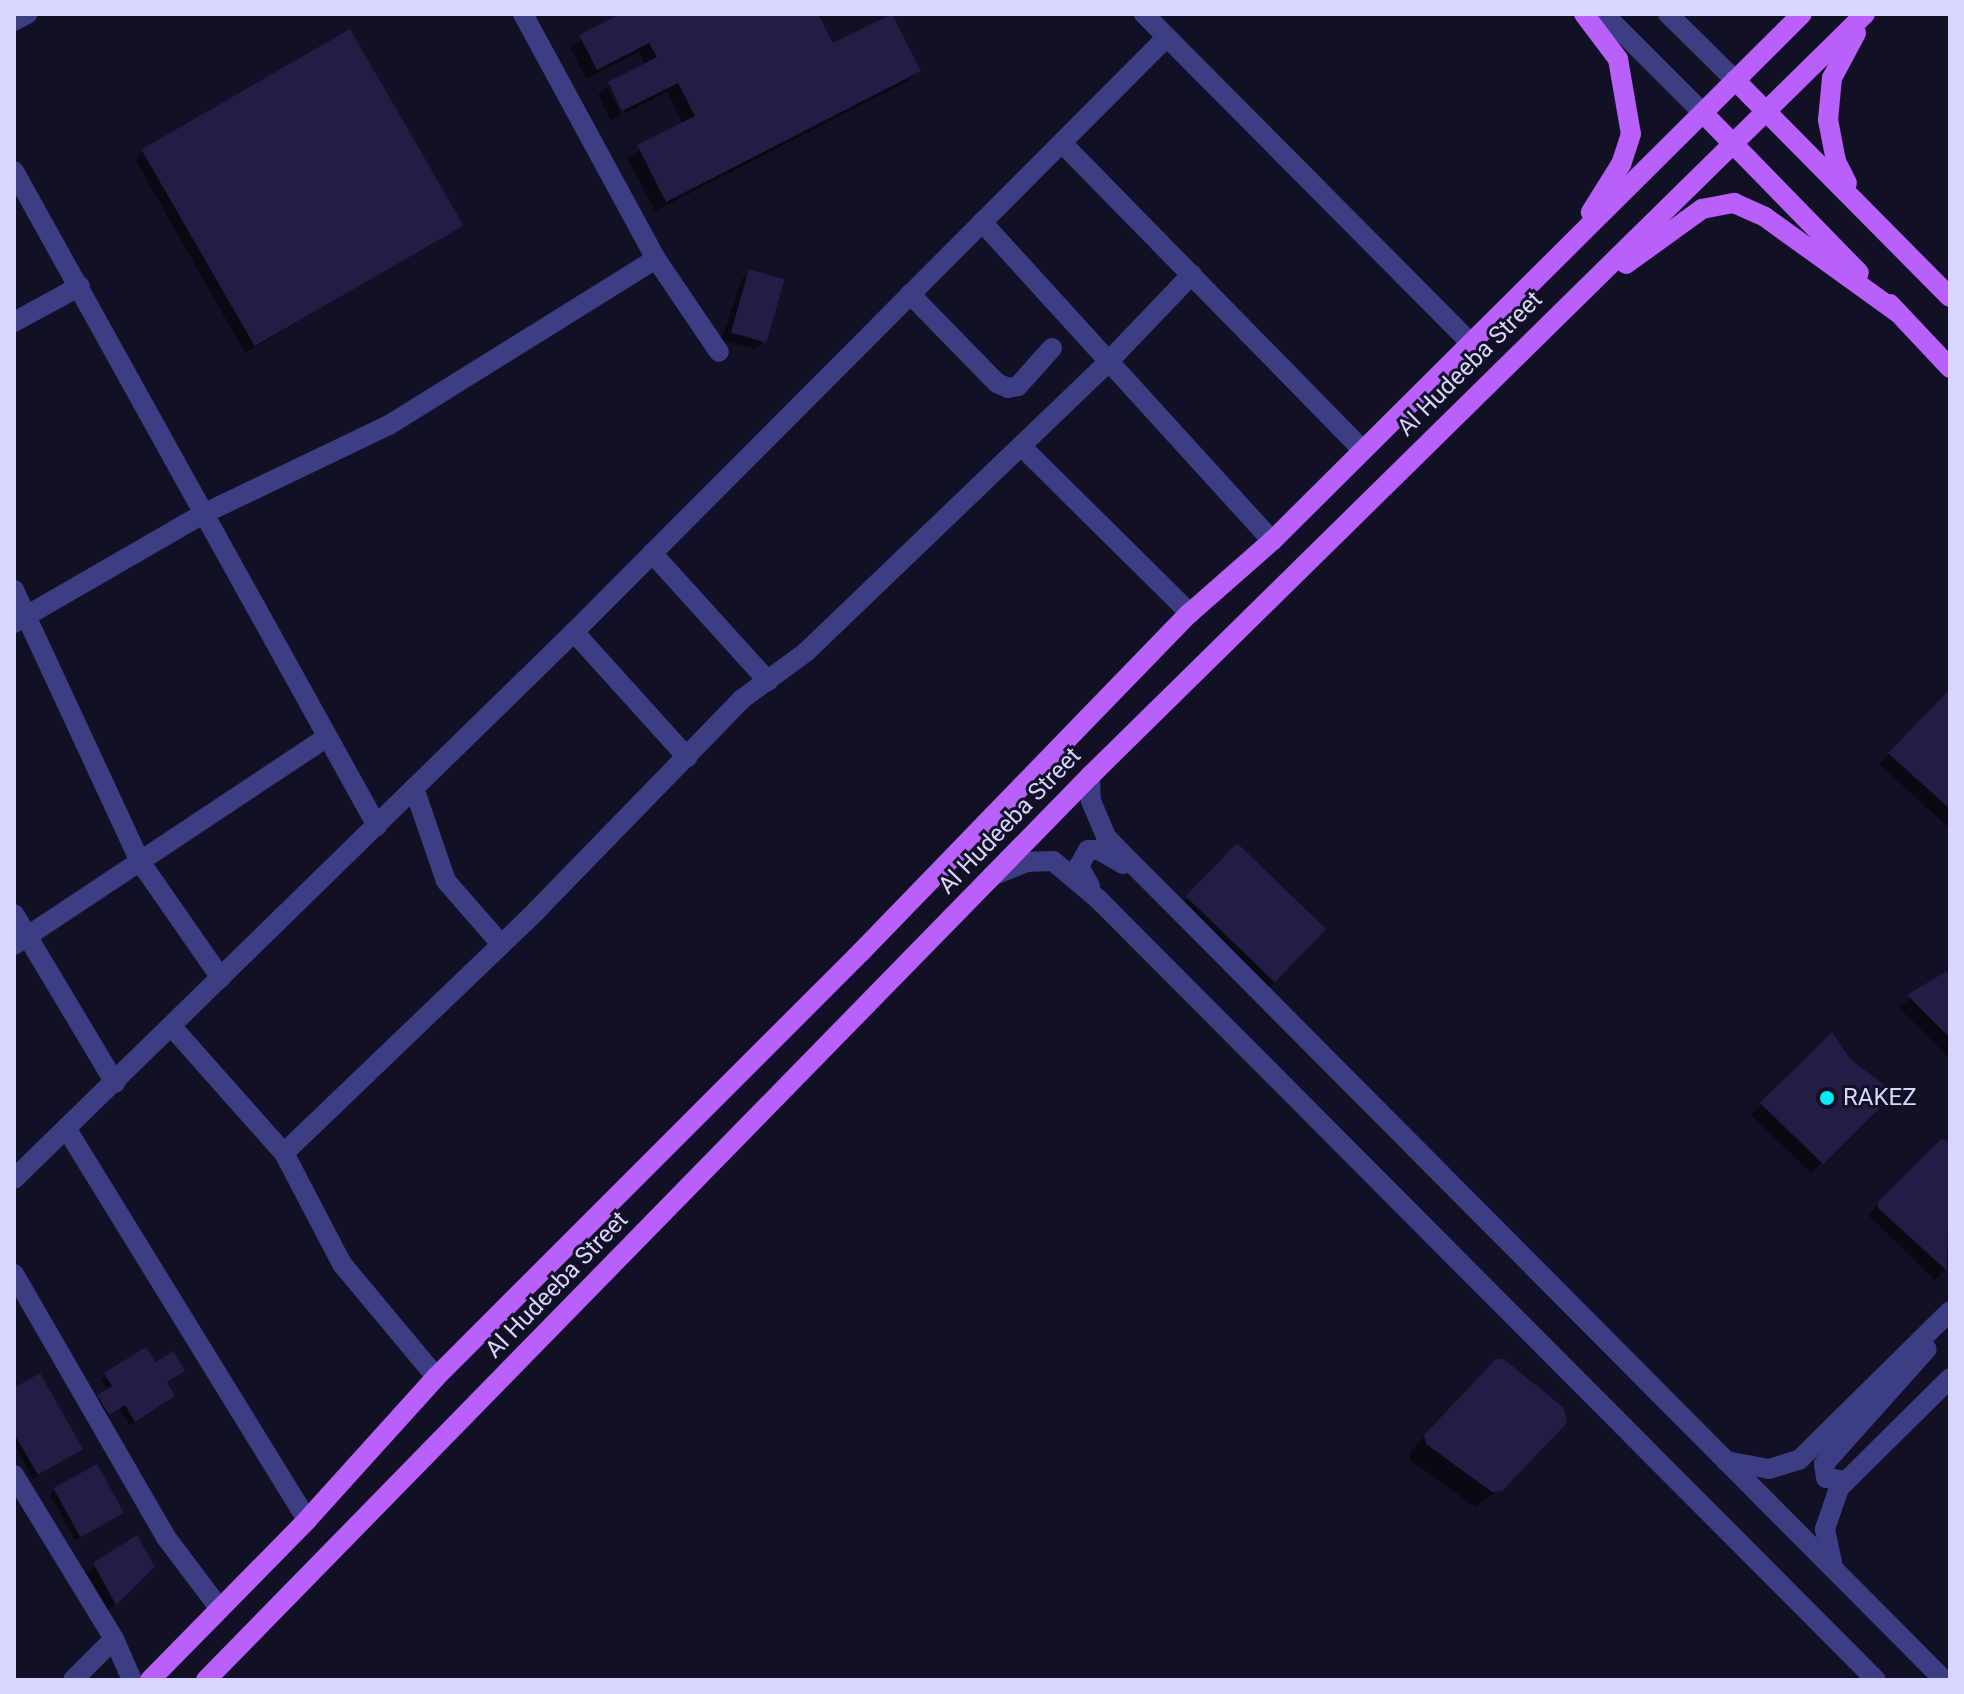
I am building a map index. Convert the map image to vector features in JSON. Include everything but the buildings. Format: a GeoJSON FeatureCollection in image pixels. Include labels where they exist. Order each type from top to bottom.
{"type":"FeatureCollection","features":[{"type":"Feature","properties":{"kind":"main road"},"geometry":{"type":"LineString","coordinates":[[1574,240],[1621,164],[1631,134],[1618,59],[1584,14]]}},
{"type":"Feature","properties":{"kind":"main road","name":"Al Hudeeba Street"},"geometry":{"type":"LineString","coordinates":[[150,1680],[307,1520],[436,1377],[850,963],[1190,613],[1272,541],[1802,14]]}},
{"type":"Feature","properties":{"kind":"main road"},"geometry":{"type":"LineString","coordinates":[[1858,205],[1836,161],[1828,120],[1832,78],[1866,14]]}},
{"type":"Feature","properties":{"kind":"main road","name":"Al Hudeeba Street"},"geometry":{"type":"LineString","coordinates":[[206,1680],[1090,776],[1564,308],[1770,113],[1866,14]]}},
{"type":"Feature","properties":{"kind":"main road"},"geometry":{"type":"LineString","coordinates":[[1735,80],[1950,297]]}},
{"type":"Feature","properties":{"kind":"main road"},"geometry":{"type":"LineString","coordinates":[[1703,113],[1950,368]]}},
{"type":"Feature","properties":{"kind":"main road"},"geometry":{"type":"LineString","coordinates":[[1564,308],[1702,209],[1734,203],[1765,217],[1898,313]]}},
{"type":"Feature","properties":{"kind":"street"},"geometry":{"type":"LineString","coordinates":[[14,21],[27,14]]}},
{"type":"Feature","properties":{"kind":"street"},"geometry":{"type":"LineString","coordinates":[[523,14],[656,259],[719,352]]}},
{"type":"Feature","properties":{"kind":"street"},"geometry":{"type":"LineString","coordinates":[[1144,14],[1471,343]]}},
{"type":"Feature","properties":{"kind":"street"},"geometry":{"type":"LineString","coordinates":[[1604,14],[1703,113]]}},
{"type":"Feature","properties":{"kind":"street"},"geometry":{"type":"LineString","coordinates":[[1668,14],[1735,80]]}},
{"type":"Feature","properties":{"kind":"street"},"geometry":{"type":"LineString","coordinates":[[14,1179],[574,632],[1167,37]]}},
{"type":"Feature","properties":{"kind":"street"},"geometry":{"type":"LineString","coordinates":[[1062,143],[1363,450]]}},
{"type":"Feature","properties":{"kind":"street"},"geometry":{"type":"LineString","coordinates":[[14,171],[377,826]]}},
{"type":"Feature","properties":{"kind":"street"},"geometry":{"type":"LineString","coordinates":[[982,222],[1272,541]]}},
{"type":"Feature","properties":{"kind":"street"},"geometry":{"type":"LineString","coordinates":[[21,619],[203,514],[389,425],[656,259]]}},
{"type":"Feature","properties":{"kind":"street"},"geometry":{"type":"LineString","coordinates":[[284,1153],[500,943],[742,699],[806,652],[1109,361],[1192,274]]}},
{"type":"Feature","properties":{"kind":"street"},"geometry":{"type":"LineString","coordinates":[[14,322],[80,286]]}},
{"type":"Feature","properties":{"kind":"street"},"geometry":{"type":"LineString","coordinates":[[910,294],[997,383],[1008,388],[1018,386],[1052,348]]}},
{"type":"Feature","properties":{"kind":"street"},"geometry":{"type":"LineString","coordinates":[[1021,446],[1190,613]]}},
{"type":"Feature","properties":{"kind":"street"},"geometry":{"type":"LineString","coordinates":[[652,553],[768,681]]}},
{"type":"Feature","properties":{"kind":"street"},"geometry":{"type":"LineString","coordinates":[[14,590],[21,619],[141,863],[221,978]]}},
{"type":"Feature","properties":{"kind":"street"},"geometry":{"type":"LineString","coordinates":[[574,632],[687,757]]}},
{"type":"Feature","properties":{"kind":"street"},"geometry":{"type":"LineString","coordinates":[[20,940],[141,863],[327,737]]}},
{"type":"Feature","properties":{"kind":"street"},"geometry":{"type":"LineString","coordinates":[[1090,776],[1091,801],[1106,837],[1944,1680]]}},
{"type":"Feature","properties":{"kind":"street"},"geometry":{"type":"LineString","coordinates":[[414,788],[446,881],[500,943]]}},
{"type":"Feature","properties":{"kind":"street"},"geometry":{"type":"LineString","coordinates":[[1098,899],[1079,866],[1088,850],[1099,850],[1153,883]]}},
{"type":"Feature","properties":{"kind":"street"},"geometry":{"type":"LineString","coordinates":[[992,876],[1026,862],[1053,861],[1098,899],[1876,1680]]}},
{"type":"Feature","properties":{"kind":"street"},"geometry":{"type":"LineString","coordinates":[[14,914],[20,940],[115,1083]]}},
{"type":"Feature","properties":{"kind":"street"},"geometry":{"type":"LineString","coordinates":[[172,1027],[284,1153],[342,1264],[436,1377]]}},
{"type":"Feature","properties":{"kind":"street"},"geometry":{"type":"LineString","coordinates":[[66,1128],[307,1520]]}},
{"type":"Feature","properties":{"kind":"street"},"geometry":{"type":"LineString","coordinates":[[14,1274],[165,1536],[220,1609]]}},
{"type":"Feature","properties":{"kind":"street"},"geometry":{"type":"LineString","coordinates":[[1725,1461],[1769,1469],[1799,1460],[1946,1316]]}},
{"type":"Feature","properties":{"kind":"street"},"geometry":{"type":"LineString","coordinates":[[1846,1481],[1832,1483],[1824,1464],[1910,1372],[1946,1316]]}},
{"type":"Feature","properties":{"kind":"street"},"geometry":{"type":"LineString","coordinates":[[1835,1570],[1825,1529],[1832,1501],[1846,1481],[1950,1378]]}},
{"type":"Feature","properties":{"kind":"street"},"geometry":{"type":"LineString","coordinates":[[14,1475],[114,1639],[132,1680]]}},
{"type":"Feature","properties":{"kind":"street"},"geometry":{"type":"LineString","coordinates":[[73,1680],[114,1639]]}},
{"type":"Feature","properties":{"kind":"place","name":"RAKEZ"},"geometry":{"type":"Point","coordinates":[1827,1098]}}]}
